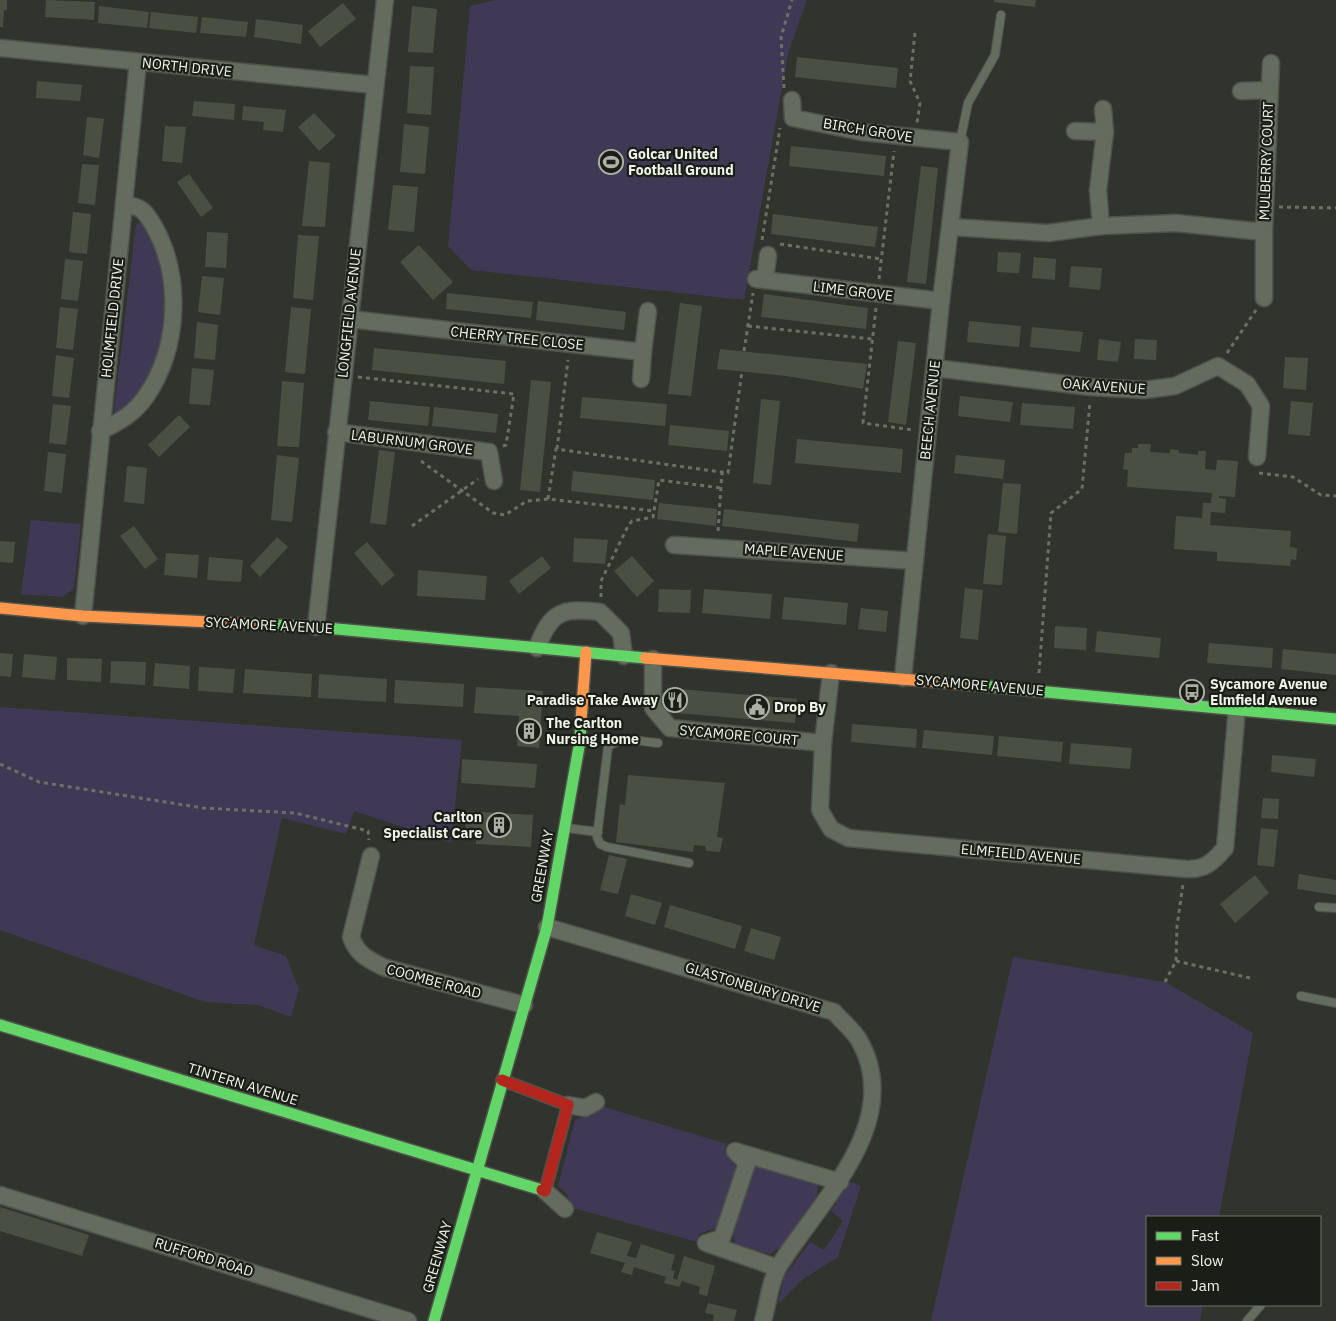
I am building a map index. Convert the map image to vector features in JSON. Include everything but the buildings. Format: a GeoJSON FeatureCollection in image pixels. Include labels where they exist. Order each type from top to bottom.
{"type":"FeatureCollection","features":[{"type":"Feature","properties":{"kind":"street","name":"LONGFIELD AVENUE"},"geometry":{"type":"LineString","coordinates":[[316,627],[374,85],[385,0]]}},
{"type":"Feature","properties":{"kind":"street","name":"NORTH DRIVE"},"geometry":{"type":"LineString","coordinates":[[0,48],[374,85]]}},
{"type":"Feature","properties":{"kind":"street","name":"HOLMFIELD DRIVE"},"geometry":{"type":"LineString","coordinates":[[84,616],[100,431],[138,62]]}},
{"type":"Feature","properties":{"kind":"street","name":"MULBERRY COURT"},"geometry":{"type":"LineString","coordinates":[[1264,298],[1264,232],[1271,63]]}},
{"type":"Feature","properties":{"kind":"street","name":"MULBERRY COURT"},"geometry":{"type":"LineString","coordinates":[[1241,91],[1269,90]]}},
{"type":"Feature","properties":{"kind":"street","name":"BIRCH GROVE"},"geometry":{"type":"LineString","coordinates":[[788,97],[793,118],[862,132],[960,142]]}},
{"type":"Feature","properties":{"kind":"street"},"geometry":{"type":"LineString","coordinates":[[1101,226],[1098,190],[1105,132],[1103,109]]}},
{"type":"Feature","properties":{"kind":"street"},"geometry":{"type":"LineString","coordinates":[[1075,131],[1105,132]]}},
{"type":"Feature","properties":{"kind":"street","name":"BEECH AVENUE"},"geometry":{"type":"LineString","coordinates":[[904,678],[941,301],[960,142]]}},
{"type":"Feature","properties":{"kind":"street"},"geometry":{"type":"LineString","coordinates":[[100,431],[118,424],[133,413],[148,394],[166,352],[172,326],[173,282],[169,259],[145,212],[135,205],[124,205]]}},
{"type":"Feature","properties":{"kind":"street","name":"MULBERRY COURT"},"geometry":{"type":"LineString","coordinates":[[951,227],[1048,233],[1101,226],[1176,223],[1264,232]]}},
{"type":"Feature","properties":{"kind":"street"},"geometry":{"type":"LineString","coordinates":[[760,280],[768,255]]}},
{"type":"Feature","properties":{"kind":"street","name":"LIME GROVE"},"geometry":{"type":"LineString","coordinates":[[760,280],[941,301]]}},
{"type":"Feature","properties":{"kind":"street"},"geometry":{"type":"LineString","coordinates":[[641,379],[648,311]]}},
{"type":"Feature","properties":{"kind":"street","name":"CHERRY TREE CLOSE"},"geometry":{"type":"LineString","coordinates":[[349,319],[643,352]]}},
{"type":"Feature","properties":{"kind":"street"},"geometry":{"type":"LineString","coordinates":[[1218,366],[1247,384],[1261,406],[1257,457]]}},
{"type":"Feature","properties":{"kind":"street","name":"OAK AVENUE"},"geometry":{"type":"LineString","coordinates":[[935,368],[1092,387],[1144,390],[1175,386],[1218,366]]}},
{"type":"Feature","properties":{"kind":"street","name":"LABURNUM GROVE"},"geometry":{"type":"LineString","coordinates":[[336,432],[489,452],[494,479]]}},
{"type":"Feature","properties":{"kind":"street","name":"MAPLE AVENUE"},"geometry":{"type":"LineString","coordinates":[[674,545],[716,546],[915,561]]}},
{"type":"Feature","properties":{"kind":"street","name":"SYCAMORE AVENUE"},"geometry":{"type":"LineString","coordinates":[[0,608],[84,616],[316,627],[653,659],[904,678],[1237,708],[1336,719]]}},
{"type":"Feature","properties":{"kind":"street"},"geometry":{"type":"LineString","coordinates":[[537,648],[544,629],[557,615],[572,609],[600,612],[621,634],[624,656]]}},
{"type":"Feature","properties":{"kind":"street","name":"GREENWAY"},"geometry":{"type":"LineString","coordinates":[[434,1321],[547,927],[580,742],[586,652]]}},
{"type":"Feature","properties":{"kind":"street","name":"SYCAMORE COURT"},"geometry":{"type":"LineString","coordinates":[[653,659],[653,708],[670,728],[823,743]]}},
{"type":"Feature","properties":{"kind":"street","name":"ELMFIELD AVENUE"},"geometry":{"type":"LineString","coordinates":[[830,673],[823,743],[820,810],[831,829],[848,838],[1195,870],[1212,864],[1225,848],[1237,708]]}},
{"type":"Feature","properties":{"kind":"street","name":"COOMBE ROAD"},"geometry":{"type":"LineString","coordinates":[[370,856],[351,937],[355,948],[362,956],[383,967],[524,1005]]}},
{"type":"Feature","properties":{"kind":"street","name":"GLASTONBURY DRIVE"},"geometry":{"type":"LineString","coordinates":[[547,927],[834,1012],[859,1039],[872,1072],[873,1101],[860,1142],[840,1182],[778,1268],[763,1321]]}},
{"type":"Feature","properties":{"kind":"street","name":"TINTERN AVENUE"},"geometry":{"type":"LineString","coordinates":[[0,1025],[477,1172]]}},
{"type":"Feature","properties":{"kind":"street"},"geometry":{"type":"LineString","coordinates":[[502,1080],[568,1105],[585,1108],[596,1102]]}},
{"type":"Feature","properties":{"kind":"street"},"geometry":{"type":"LineString","coordinates":[[545,1190],[568,1105]]}},
{"type":"Feature","properties":{"kind":"street"},"geometry":{"type":"LineString","coordinates":[[778,1268],[706,1243],[722,1238],[747,1163],[735,1151],[840,1182]]}},
{"type":"Feature","properties":{"kind":"street"},"geometry":{"type":"LineString","coordinates":[[477,1172],[545,1190],[565,1209]]}},
{"type":"Feature","properties":{"kind":"street","name":"RUFFORD ROAD"},"geometry":{"type":"LineString","coordinates":[[0,1195],[408,1321]]}},
{"type":"Feature","properties":{"kind":"lane"},"geometry":{"type":"LineString","coordinates":[[960,142],[968,103],[995,55],[1002,15]]}},
{"type":"Feature","properties":{"kind":"lane"},"geometry":{"type":"LineString","coordinates":[[658,743],[620,740],[615,741],[608,747],[598,832],[600,844],[689,863]]}},
{"type":"Feature","properties":{"kind":"lane"},"geometry":{"type":"LineString","coordinates":[[564,828],[598,832]]}},
{"type":"Feature","properties":{"kind":"lane"},"geometry":{"type":"LineString","coordinates":[[1318,907],[1336,908]]}},
{"type":"Feature","properties":{"kind":"lane"},"geometry":{"type":"LineString","coordinates":[[1302,996],[1336,1003]]}},
{"type":"Feature","properties":{"kind":"lane"},"geometry":{"type":"LineString","coordinates":[[1247,1321],[1259,1306]]}},
{"type":"Feature","properties":{"kind":"path"},"geometry":{"type":"LineString","coordinates":[[788,97],[781,36],[792,0]]}},
{"type":"Feature","properties":{"kind":"path"},"geometry":{"type":"LineString","coordinates":[[915,33],[910,82],[920,103],[915,138]]}},
{"type":"Feature","properties":{"kind":"path"},"geometry":{"type":"LineString","coordinates":[[782,118],[762,242],[881,259]]}},
{"type":"Feature","properties":{"kind":"path"},"geometry":{"type":"LineString","coordinates":[[895,136],[863,423],[928,432]]}},
{"type":"Feature","properties":{"kind":"path"},"geometry":{"type":"LineString","coordinates":[[1265,206],[1336,208]]}},
{"type":"Feature","properties":{"kind":"path"},"geometry":{"type":"LineString","coordinates":[[744,351],[748,326],[760,280]]}},
{"type":"Feature","properties":{"kind":"path"},"geometry":{"type":"LineString","coordinates":[[1218,366],[1264,298]]}},
{"type":"Feature","properties":{"kind":"path"},"geometry":{"type":"LineString","coordinates":[[748,326],[872,339]]}},
{"type":"Feature","properties":{"kind":"path"},"geometry":{"type":"LineString","coordinates":[[548,499],[570,344]]}},
{"type":"Feature","properties":{"kind":"path"},"geometry":{"type":"LineString","coordinates":[[556,449],[728,473],[742,371]]}},
{"type":"Feature","properties":{"kind":"path"},"geometry":{"type":"LineString","coordinates":[[342,376],[514,394],[506,445],[489,452]]}},
{"type":"Feature","properties":{"kind":"path"},"geometry":{"type":"LineString","coordinates":[[1037,690],[1051,513],[1082,489],[1092,387]]}},
{"type":"Feature","properties":{"kind":"path"},"geometry":{"type":"LineString","coordinates":[[407,442],[414,456],[493,514],[505,515],[527,501],[548,499],[654,510]]}},
{"type":"Feature","properties":{"kind":"path"},"geometry":{"type":"LineString","coordinates":[[1257,457],[1254,473],[1293,477],[1321,495],[1336,496]]}},
{"type":"Feature","properties":{"kind":"path"},"geometry":{"type":"LineString","coordinates":[[716,546],[722,472]]}},
{"type":"Feature","properties":{"kind":"path"},"geometry":{"type":"LineString","coordinates":[[412,526],[476,479],[494,479]]}},
{"type":"Feature","properties":{"kind":"path"},"geometry":{"type":"LineString","coordinates":[[600,612],[601,581],[628,526],[632,521],[652,517],[659,480],[721,488]]}},
{"type":"Feature","properties":{"kind":"path"},"geometry":{"type":"LineString","coordinates":[[0,764],[38,782],[203,808],[296,813],[314,817],[368,831],[370,856]]}},
{"type":"Feature","properties":{"kind":"path"},"geometry":{"type":"LineString","coordinates":[[1165,982],[1176,962],[1177,926],[1186,869]]}},
{"type":"Feature","properties":{"kind":"path"},"geometry":{"type":"LineString","coordinates":[[1176,962],[1250,978]]}},
{"type":"Feature","properties":{"kind":"shaded area"},"geometry":{"type":"Polygon","coordinates":[[[496,0],[807,0],[788,54],[744,300],[471,270],[448,246],[470,6],[496,0]]]}},
{"type":"Feature","properties":{"kind":"shaded area"},"geometry":{"type":"Polygon","coordinates":[[[143,222],[161,250],[168,308],[158,361],[142,392],[120,415],[114,411],[136,224],[143,222]]]}},
{"type":"Feature","properties":{"kind":"shaded area"},"geometry":{"type":"Polygon","coordinates":[[[31,520],[81,524],[74,588],[63,597],[21,594],[31,520]]]}},
{"type":"Feature","properties":{"kind":"shaded area"},"geometry":{"type":"Polygon","coordinates":[[[0,707],[462,740],[451,843],[354,811],[346,834],[282,818],[254,945],[286,956],[299,989],[291,1017],[258,1005],[205,1002],[0,930],[0,707]]]}},
{"type":"Feature","properties":{"kind":"shaded area"},"geometry":{"type":"Polygon","coordinates":[[[1013,957],[1165,982],[1253,1033],[1219,1216],[1146,1216],[1146,1306],[1203,1306],[1200,1321],[931,1321],[1013,957]]]}},
{"type":"Feature","properties":{"kind":"shaded area"},"geometry":{"type":"Polygon","coordinates":[[[594,1104],[727,1144],[725,1153],[735,1162],[736,1173],[716,1228],[699,1234],[697,1242],[566,1206],[568,1195],[558,1186],[575,1120],[590,1114],[594,1104]]]}},
{"type":"Feature","properties":{"kind":"shaded area"},"geometry":{"type":"Polygon","coordinates":[[[760,1164],[815,1179],[818,1185],[816,1200],[781,1247],[770,1254],[735,1244],[732,1230],[751,1170],[760,1164]]]}},
{"type":"Feature","properties":{"kind":"shaded area"},"geometry":{"type":"Polygon","coordinates":[[[850,1182],[861,1186],[838,1257],[803,1279],[778,1304],[784,1277],[810,1242],[824,1250],[843,1221],[831,1211],[850,1182]]]}},
{"type":"Feature","properties":{"kind":"traffic: fast"},"geometry":{"type":"LineString","coordinates":[[254,624],[316,627],[645,658]]}},
{"type":"Feature","properties":{"kind":"traffic: fast"},"geometry":{"type":"LineString","coordinates":[[961,684],[1336,719]]}},
{"type":"Feature","properties":{"kind":"traffic: fast"},"geometry":{"type":"LineString","coordinates":[[434,1321],[547,927],[580,741],[581,721]]}},
{"type":"Feature","properties":{"kind":"traffic: fast"},"geometry":{"type":"LineString","coordinates":[[0,1025],[542,1190]]}},
{"type":"Feature","properties":{"kind":"traffic: slow"},"geometry":{"type":"LineString","coordinates":[[0,608],[83,616],[254,624]]}},
{"type":"Feature","properties":{"kind":"traffic: slow"},"geometry":{"type":"LineString","coordinates":[[581,721],[586,652]]}},
{"type":"Feature","properties":{"kind":"traffic: slow"},"geometry":{"type":"LineString","coordinates":[[645,658],[961,684]]}},
{"type":"Feature","properties":{"kind":"traffic: jam"},"geometry":{"type":"LineString","coordinates":[[502,1080],[568,1105],[545,1191],[542,1190]]}},
{"type":"Feature","properties":{"kind":"place","name":"Golcar United Football Ground"},"geometry":{"type":"Point","coordinates":[611,162]}},
{"type":"Feature","properties":{"kind":"place","name":"Sycamore Avenue Elmfield Avenue"},"geometry":{"type":"Point","coordinates":[1192,692]}},
{"type":"Feature","properties":{"kind":"place","name":"Paradise Take Away"},"geometry":{"type":"Point","coordinates":[675,700]}},
{"type":"Feature","properties":{"kind":"place","name":"Drop By"},"geometry":{"type":"Point","coordinates":[757,707]}},
{"type":"Feature","properties":{"kind":"place","name":"The Carlton Nursing Home"},"geometry":{"type":"Point","coordinates":[529,731]}},
{"type":"Feature","properties":{"kind":"place","name":"Carlton Specialist Care"},"geometry":{"type":"Point","coordinates":[499,825]}}]}
